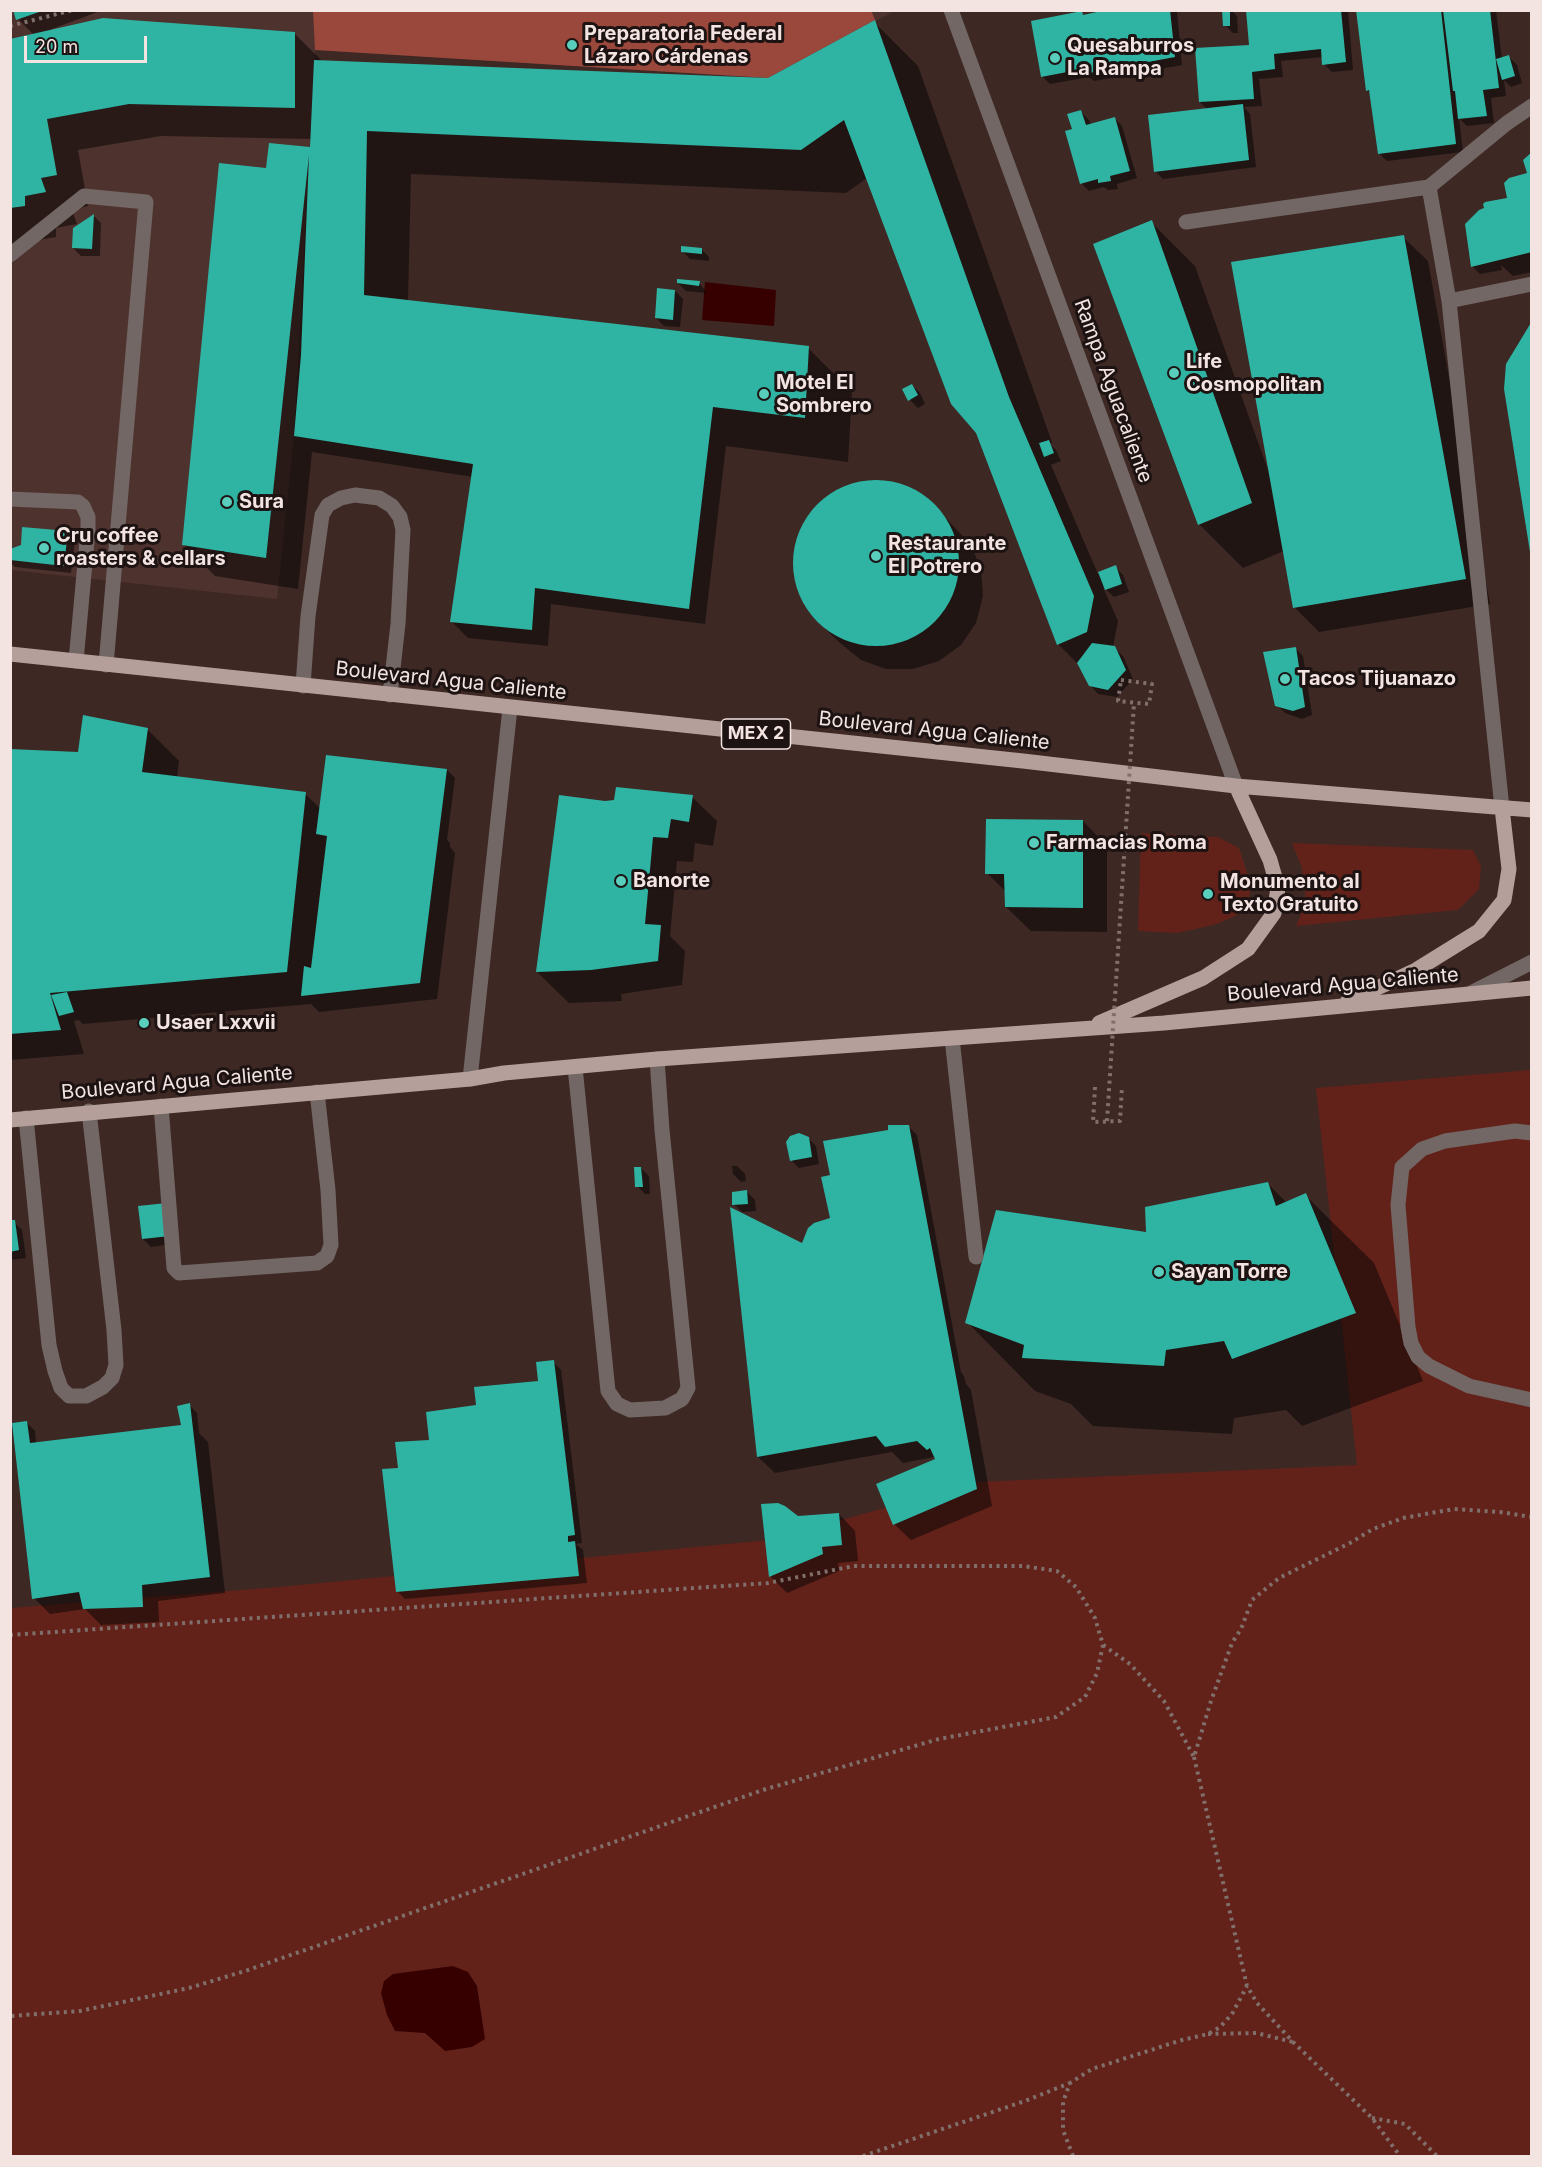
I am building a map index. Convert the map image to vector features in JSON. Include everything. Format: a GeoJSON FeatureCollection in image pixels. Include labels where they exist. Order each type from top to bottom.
{"type":"FeatureCollection","features":[{"type":"Feature","properties":{"kind":"main road","name":"Boulevard Agua Caliente"},"geometry":{"type":"LineString","coordinates":[[10,654],[1023,761],[1236,786],[1532,810]]}},
{"type":"Feature","properties":{"kind":"main road"},"geometry":{"type":"LineString","coordinates":[[1088,1028],[1203,978],[1248,949],[1274,913],[1278,888],[1270,860],[1236,786]]}},
{"type":"Feature","properties":{"kind":"main road"},"geometry":{"type":"LineString","coordinates":[[1336,1007],[1416,970],[1479,930],[1504,900],[1506,890],[1509,869],[1502,808]]}},
{"type":"Feature","properties":{"kind":"main road","name":"Boulevard Agua Caliente"},"geometry":{"type":"LineString","coordinates":[[18,1119],[470,1079],[657,1059],[1088,1028],[1532,988]]}},
{"type":"Feature","properties":{"kind":"street","name":"Rampa Aguacaliente"},"geometry":{"type":"LineString","coordinates":[[951,10],[1236,786]]}},
{"type":"Feature","properties":{"kind":"street"},"geometry":{"type":"LineString","coordinates":[[1186,222],[1429,187],[1507,123],[1532,106]]}},
{"type":"Feature","properties":{"kind":"street"},"geometry":{"type":"LineString","coordinates":[[1429,187],[1449,301],[1502,808]]}},
{"type":"Feature","properties":{"kind":"street"},"geometry":{"type":"LineString","coordinates":[[10,255],[84,196],[146,202],[106,665]]}},
{"type":"Feature","properties":{"kind":"street"},"geometry":{"type":"LineString","coordinates":[[1449,301],[1532,284]]}},
{"type":"Feature","properties":{"kind":"street"},"geometry":{"type":"LineString","coordinates":[[303,686],[308,616],[322,515],[328,505],[341,498],[355,495],[379,498],[392,506],[400,516],[403,530],[398,624],[390,695]]}},
{"type":"Feature","properties":{"kind":"street"},"geometry":{"type":"LineString","coordinates":[[10,499],[78,502],[83,506],[88,530],[76,661]]}},
{"type":"Feature","properties":{"kind":"street"},"geometry":{"type":"LineString","coordinates":[[470,1079],[510,708]]}},
{"type":"Feature","properties":{"kind":"street"},"geometry":{"type":"LineString","coordinates":[[1468,994],[1532,962]]}},
{"type":"Feature","properties":{"kind":"street"},"geometry":{"type":"LineString","coordinates":[[952,1038],[976,1257]]}},
{"type":"Feature","properties":{"kind":"street"},"geometry":{"type":"LineString","coordinates":[[575,1067],[608,1391],[617,1404],[630,1410],[665,1408],[682,1399],[688,1388],[657,1059]]}},
{"type":"Feature","properties":{"kind":"street"},"geometry":{"type":"LineString","coordinates":[[160,1106],[174,1268],[179,1273],[317,1263],[327,1256],[332,1245],[318,1092]]}},
{"type":"Feature","properties":{"kind":"street"},"geometry":{"type":"LineString","coordinates":[[18,1119],[49,1345],[55,1371],[61,1389],[69,1396],[87,1396],[103,1387],[112,1378],[116,1365],[89,1111]]}},
{"type":"Feature","properties":{"kind":"street"},"geometry":{"type":"LineString","coordinates":[[1532,1133],[1515,1131],[1445,1141],[1422,1149],[1402,1167],[1398,1205],[1408,1327],[1411,1343],[1418,1358],[1469,1386],[1532,1400]]}},
{"type":"Feature","properties":{"kind":"path"},"geometry":{"type":"LineString","coordinates":[[10,26],[73,10]]}},
{"type":"Feature","properties":{"kind":"path"},"geometry":{"type":"LineString","coordinates":[[1121,680],[1152,684],[1149,704],[1134,703],[1118,701],[1121,680]]}},
{"type":"Feature","properties":{"kind":"path"},"geometry":{"type":"LineString","coordinates":[[1107,1121],[1134,703]]}},
{"type":"Feature","properties":{"kind":"path"},"geometry":{"type":"LineString","coordinates":[[1095,1087],[1092,1122],[1120,1120],[1122,1086]]}},
{"type":"Feature","properties":{"kind":"path"},"geometry":{"type":"LineString","coordinates":[[1194,1757],[1210,1701],[1251,1600],[1279,1578],[1350,1543],[1373,1528],[1403,1518],[1454,1509],[1532,1517]]}},
{"type":"Feature","properties":{"kind":"path"},"geometry":{"type":"LineString","coordinates":[[10,1635],[768,1583],[854,1566],[1023,1566],[1057,1571],[1076,1587],[1095,1618],[1103,1645],[1097,1673],[1085,1697],[1056,1717],[939,1739],[766,1789],[245,1971],[189,1988],[80,2011],[10,2016]]}},
{"type":"Feature","properties":{"kind":"path"},"geometry":{"type":"LineString","coordinates":[[1103,1645],[1130,1664],[1164,1701],[1194,1757],[1247,1986],[1257,2003],[1294,2043],[1372,2118],[1400,2157]]}},
{"type":"Feature","properties":{"kind":"path"},"geometry":{"type":"LineString","coordinates":[[1208,2034],[1220,2027],[1232,2014],[1247,1986]]}},
{"type":"Feature","properties":{"kind":"path"},"geometry":{"type":"LineString","coordinates":[[862,2157],[1025,2101],[1070,2083],[1092,2069],[1182,2040],[1208,2034],[1256,2033],[1294,2043]]}},
{"type":"Feature","properties":{"kind":"path"},"geometry":{"type":"LineString","coordinates":[[1070,2083],[1063,2102],[1063,2130],[1073,2157]]}},
{"type":"Feature","properties":{"kind":"path"},"geometry":{"type":"LineString","coordinates":[[1372,2118],[1405,2124],[1437,2157]]}},
{"type":"Feature","properties":{"kind":"shaded area","name":"Preparatoria Federal Lázaro Cárdenas"},"geometry":{"type":"Polygon","coordinates":[[[871,10],[875,20],[768,78],[315,50],[313,11],[871,10]]]}},
{"type":"Feature","properties":{"kind":"shaded area"},"geometry":{"type":"Polygon","coordinates":[[[11,11],[895,11],[768,78],[315,50],[294,436],[277,599],[11,570],[11,11]]]}},
{"type":"Feature","properties":{"kind":"shaded area"},"geometry":{"type":"Polygon","coordinates":[[[705,282],[776,290],[774,326],[702,320],[705,282]]]}},
{"type":"Feature","properties":{"kind":"shaded area"},"geometry":{"type":"Polygon","coordinates":[[[1141,833],[1218,837],[1239,848],[1248,875],[1249,901],[1237,915],[1217,924],[1178,933],[1138,931],[1141,833]]]}},
{"type":"Feature","properties":{"kind":"shaded area"},"geometry":{"type":"Polygon","coordinates":[[[1292,843],[1473,850],[1481,866],[1479,889],[1458,910],[1296,926],[1306,902],[1302,868],[1292,843]]]}},
{"type":"Feature","properties":{"kind":"shaded area"},"geometry":{"type":"Polygon","coordinates":[[[1531,1070],[1531,2156],[11,2156],[11,1608],[279,1587],[769,1540],[978,1482],[1357,1465],[1316,1088],[1531,1070]]]}},
{"type":"Feature","properties":{"kind":"shaded area"},"geometry":{"type":"Polygon","coordinates":[[[453,1966],[468,1972],[477,1986],[485,2039],[472,2047],[445,2051],[425,2033],[395,2031],[387,2015],[381,1993],[384,1981],[393,1974],[453,1966]]]}},
{"type":"Feature","properties":{"kind":"building"},"geometry":{"type":"Polygon","coordinates":[[[13,10],[42,10],[42,11],[16,20],[13,10]]]}},
{"type":"Feature","properties":{"kind":"building"},"geometry":{"type":"Polygon","coordinates":[[[1106,10],[1170,10],[1175,57],[1084,74],[1083,69],[1041,77],[1031,21],[1082,11],[1083,15],[1106,10]]]}},
{"type":"Feature","properties":{"kind":"building"},"geometry":{"type":"Polygon","coordinates":[[[1222,10],[1230,10],[1230,26],[1223,26],[1222,10]]]}},
{"type":"Feature","properties":{"kind":"building"},"geometry":{"type":"Polygon","coordinates":[[[1246,10],[1341,10],[1346,62],[1322,65],[1321,49],[1274,54],[1275,69],[1252,72],[1254,99],[1199,102],[1195,48],[1249,45],[1246,10]]]}},
{"type":"Feature","properties":{"kind":"building"},"geometry":{"type":"Polygon","coordinates":[[[1356,10],[1441,10],[1456,144],[1378,154],[1369,90],[1366,91],[1356,10]]]}},
{"type":"Feature","properties":{"kind":"building"},"geometry":{"type":"Polygon","coordinates":[[[1443,10],[1490,10],[1499,88],[1483,90],[1487,116],[1458,119],[1443,10]]]}},
{"type":"Feature","properties":{"kind":"building"},"geometry":{"type":"Polygon","coordinates":[[[103,18],[295,32],[295,108],[129,104],[47,119],[57,175],[41,178],[46,192],[25,196],[25,206],[10,208],[10,39],[103,18]]]}},
{"type":"Feature","properties":{"kind":"building"},"geometry":{"type":"Polygon","coordinates":[[[875,20],[1009,397],[1094,596],[1087,632],[1057,645],[976,433],[951,404],[844,120],[801,150],[367,131],[364,295],[809,346],[805,418],[713,407],[689,609],[535,588],[532,630],[450,622],[473,464],[294,436],[301,355],[309,155],[266,558],[182,545],[219,163],[266,168],[269,143],[310,147],[314,60],[768,78],[875,20]]]}},
{"type":"Feature","properties":{"kind":"building"},"geometry":{"type":"Polygon","coordinates":[[[1509,55],[1515,76],[1502,80],[1496,59],[1509,55]]]}},
{"type":"Feature","properties":{"kind":"building"},"geometry":{"type":"Polygon","coordinates":[[[1243,104],[1249,160],[1154,172],[1148,115],[1243,104]]]}},
{"type":"Feature","properties":{"kind":"building"},"geometry":{"type":"Polygon","coordinates":[[[1081,110],[1086,125],[1115,117],[1130,171],[1110,176],[1111,181],[1098,183],[1098,179],[1080,184],[1065,131],[1072,129],[1067,114],[1081,110]]]}},
{"type":"Feature","properties":{"kind":"building"},"geometry":{"type":"Polygon","coordinates":[[[1532,152],[1532,252],[1471,267],[1465,224],[1484,208],[1485,202],[1507,198],[1504,183],[1509,178],[1527,173],[1523,160],[1532,152]]]}},
{"type":"Feature","properties":{"kind":"building"},"geometry":{"type":"Polygon","coordinates":[[[94,214],[92,249],[72,248],[73,228],[94,214]]]}},
{"type":"Feature","properties":{"kind":"building","name":"Life Cosmopolitan"},"geometry":{"type":"Polygon","coordinates":[[[1152,220],[1252,503],[1198,525],[1093,244],[1152,220]]]}},
{"type":"Feature","properties":{"kind":"building"},"geometry":{"type":"Polygon","coordinates":[[[1404,235],[1466,579],[1293,608],[1231,262],[1404,235]]]}},
{"type":"Feature","properties":{"kind":"building"},"geometry":{"type":"Polygon","coordinates":[[[681,246],[702,248],[702,254],[681,252],[681,246]]]}},
{"type":"Feature","properties":{"kind":"building"},"geometry":{"type":"Polygon","coordinates":[[[677,279],[700,281],[699,286],[677,283],[677,279]]]}},
{"type":"Feature","properties":{"kind":"building"},"geometry":{"type":"Polygon","coordinates":[[[657,288],[675,290],[673,320],[655,318],[657,288]]]}},
{"type":"Feature","properties":{"kind":"building"},"geometry":{"type":"Polygon","coordinates":[[[1532,321],[1532,552],[1530,552],[1504,389],[1506,364],[1532,321]]]}},
{"type":"Feature","properties":{"kind":"building"},"geometry":{"type":"Polygon","coordinates":[[[912,384],[918,395],[908,401],[902,389],[912,384]]]}},
{"type":"Feature","properties":{"kind":"building"},"geometry":{"type":"Polygon","coordinates":[[[1049,440],[1054,453],[1044,457],[1039,443],[1049,440]]]}},
{"type":"Feature","properties":{"kind":"building","name":"Restaurante El Potrero"},"geometry":{"type":"Polygon","coordinates":[[[876,480],[908,486],[935,504],[953,531],[959,563],[953,595],[935,622],[908,640],[876,646],[844,640],[817,622],[799,595],[793,563],[799,531],[817,504],[844,486],[876,480]]]}},
{"type":"Feature","properties":{"kind":"building"},"geometry":{"type":"Polygon","coordinates":[[[22,527],[68,531],[64,566],[10,560],[10,549],[21,545],[22,527]]]}},
{"type":"Feature","properties":{"kind":"building"},"geometry":{"type":"Polygon","coordinates":[[[1116,565],[1122,584],[1105,590],[1098,572],[1116,565]]]}},
{"type":"Feature","properties":{"kind":"building"},"geometry":{"type":"Polygon","coordinates":[[[1092,643],[1115,646],[1126,670],[1108,690],[1089,686],[1077,663],[1092,643]]]}},
{"type":"Feature","properties":{"kind":"building","name":"Tacos Tijuanazo"},"geometry":{"type":"Polygon","coordinates":[[[1296,647],[1305,707],[1293,711],[1275,706],[1263,652],[1296,647]]]}},
{"type":"Feature","properties":{"kind":"building"},"geometry":{"type":"Polygon","coordinates":[[[83,715],[148,728],[142,772],[306,792],[287,972],[50,993],[61,1030],[10,1034],[10,749],[78,752],[83,715]]]}},
{"type":"Feature","properties":{"kind":"building"},"geometry":{"type":"Polygon","coordinates":[[[326,755],[447,769],[420,983],[301,996],[304,966],[311,968],[327,836],[316,834],[326,755]]]}},
{"type":"Feature","properties":{"kind":"building"},"geometry":{"type":"Polygon","coordinates":[[[616,787],[693,795],[689,822],[671,819],[668,838],[653,837],[645,924],[661,925],[658,961],[591,970],[536,972],[559,795],[605,801],[614,800],[616,787]]]}},
{"type":"Feature","properties":{"kind":"building","name":"Farmacias Roma"},"geometry":{"type":"Polygon","coordinates":[[[986,819],[1083,820],[1083,908],[1005,907],[1004,874],[985,874],[986,819]]]}},
{"type":"Feature","properties":{"kind":"building"},"geometry":{"type":"Polygon","coordinates":[[[67,992],[74,1012],[59,1016],[51,995],[67,992]]]}},
{"type":"Feature","properties":{"kind":"building"},"geometry":{"type":"Polygon","coordinates":[[[888,1125],[909,1125],[977,1489],[893,1525],[876,1484],[935,1459],[930,1448],[927,1450],[917,1441],[885,1447],[876,1436],[757,1457],[730,1207],[802,1243],[808,1228],[814,1223],[830,1218],[821,1177],[830,1175],[823,1141],[888,1130],[888,1125]]]}},
{"type":"Feature","properties":{"kind":"building"},"geometry":{"type":"Polygon","coordinates":[[[799,1133],[809,1137],[812,1157],[790,1161],[786,1142],[790,1136],[799,1133]]]}},
{"type":"Feature","properties":{"kind":"building"},"geometry":{"type":"Polygon","coordinates":[[[634,1167],[641,1167],[643,1187],[635,1187],[634,1167]]]}},
{"type":"Feature","properties":{"kind":"building","name":"Sayan Torre"},"geometry":{"type":"Polygon","coordinates":[[[1268,1182],[1276,1206],[1306,1193],[1356,1313],[1232,1359],[1224,1341],[1166,1350],[1164,1366],[1022,1358],[1024,1345],[965,1323],[996,1210],[1146,1232],[1145,1207],[1268,1182]]]}},
{"type":"Feature","properties":{"kind":"building"},"geometry":{"type":"Polygon","coordinates":[[[747,1190],[748,1204],[732,1205],[732,1192],[747,1190]]]}},
{"type":"Feature","properties":{"kind":"building"},"geometry":{"type":"Polygon","coordinates":[[[167,1203],[170,1236],[142,1239],[138,1206],[167,1203]]]}},
{"type":"Feature","properties":{"kind":"building"},"geometry":{"type":"Polygon","coordinates":[[[10,1220],[15,1220],[19,1250],[10,1252],[10,1220]]]}},
{"type":"Feature","properties":{"kind":"building"},"geometry":{"type":"Polygon","coordinates":[[[554,1360],[575,1535],[568,1536],[568,1542],[575,1541],[579,1576],[396,1592],[382,1469],[398,1468],[395,1442],[429,1440],[426,1412],[476,1405],[474,1387],[538,1381],[536,1362],[554,1360]]]}},
{"type":"Feature","properties":{"kind":"building"},"geometry":{"type":"Polygon","coordinates":[[[190,1403],[210,1577],[142,1585],[143,1607],[83,1609],[79,1592],[32,1599],[12,1423],[27,1421],[30,1443],[181,1425],[177,1406],[190,1403]]]}},
{"type":"Feature","properties":{"kind":"building"},"geometry":{"type":"Polygon","coordinates":[[[778,1503],[798,1516],[839,1513],[842,1545],[822,1547],[823,1554],[769,1577],[761,1504],[778,1503]]]}},
{"type":"Feature","properties":{"kind":"place","name":"Preparatoria Federal Lázaro Cárdenas"},"geometry":{"type":"Point","coordinates":[572,45]}},
{"type":"Feature","properties":{"kind":"place","name":"Quesaburros La Rampa"},"geometry":{"type":"Point","coordinates":[1055,58]}},
{"type":"Feature","properties":{"kind":"place","name":"Life Cosmopolitan"},"geometry":{"type":"Point","coordinates":[1174,373]}},
{"type":"Feature","properties":{"kind":"place","name":"Motel El Sombrero"},"geometry":{"type":"Point","coordinates":[764,394]}},
{"type":"Feature","properties":{"kind":"place","name":"Sura"},"geometry":{"type":"Point","coordinates":[227,502]}},
{"type":"Feature","properties":{"kind":"place","name":"Cru coffee roasters & cellars"},"geometry":{"type":"Point","coordinates":[44,548]}},
{"type":"Feature","properties":{"kind":"place","name":"Restaurante El Potrero"},"geometry":{"type":"Point","coordinates":[876,556]}},
{"type":"Feature","properties":{"kind":"place","name":"Tacos Tijuanazo"},"geometry":{"type":"Point","coordinates":[1285,679]}},
{"type":"Feature","properties":{"kind":"place","name":"Farmacias Roma"},"geometry":{"type":"Point","coordinates":[1034,843]}},
{"type":"Feature","properties":{"kind":"place","name":"Banorte"},"geometry":{"type":"Point","coordinates":[621,881]}},
{"type":"Feature","properties":{"kind":"place","name":"Monumento al Texto Gratuito"},"geometry":{"type":"Point","coordinates":[1208,894]}},
{"type":"Feature","properties":{"kind":"place","name":"Usaer Lxxvii"},"geometry":{"type":"Point","coordinates":[144,1023]}},
{"type":"Feature","properties":{"kind":"place","name":"Sayan Torre"},"geometry":{"type":"Point","coordinates":[1159,1272]}}]}
